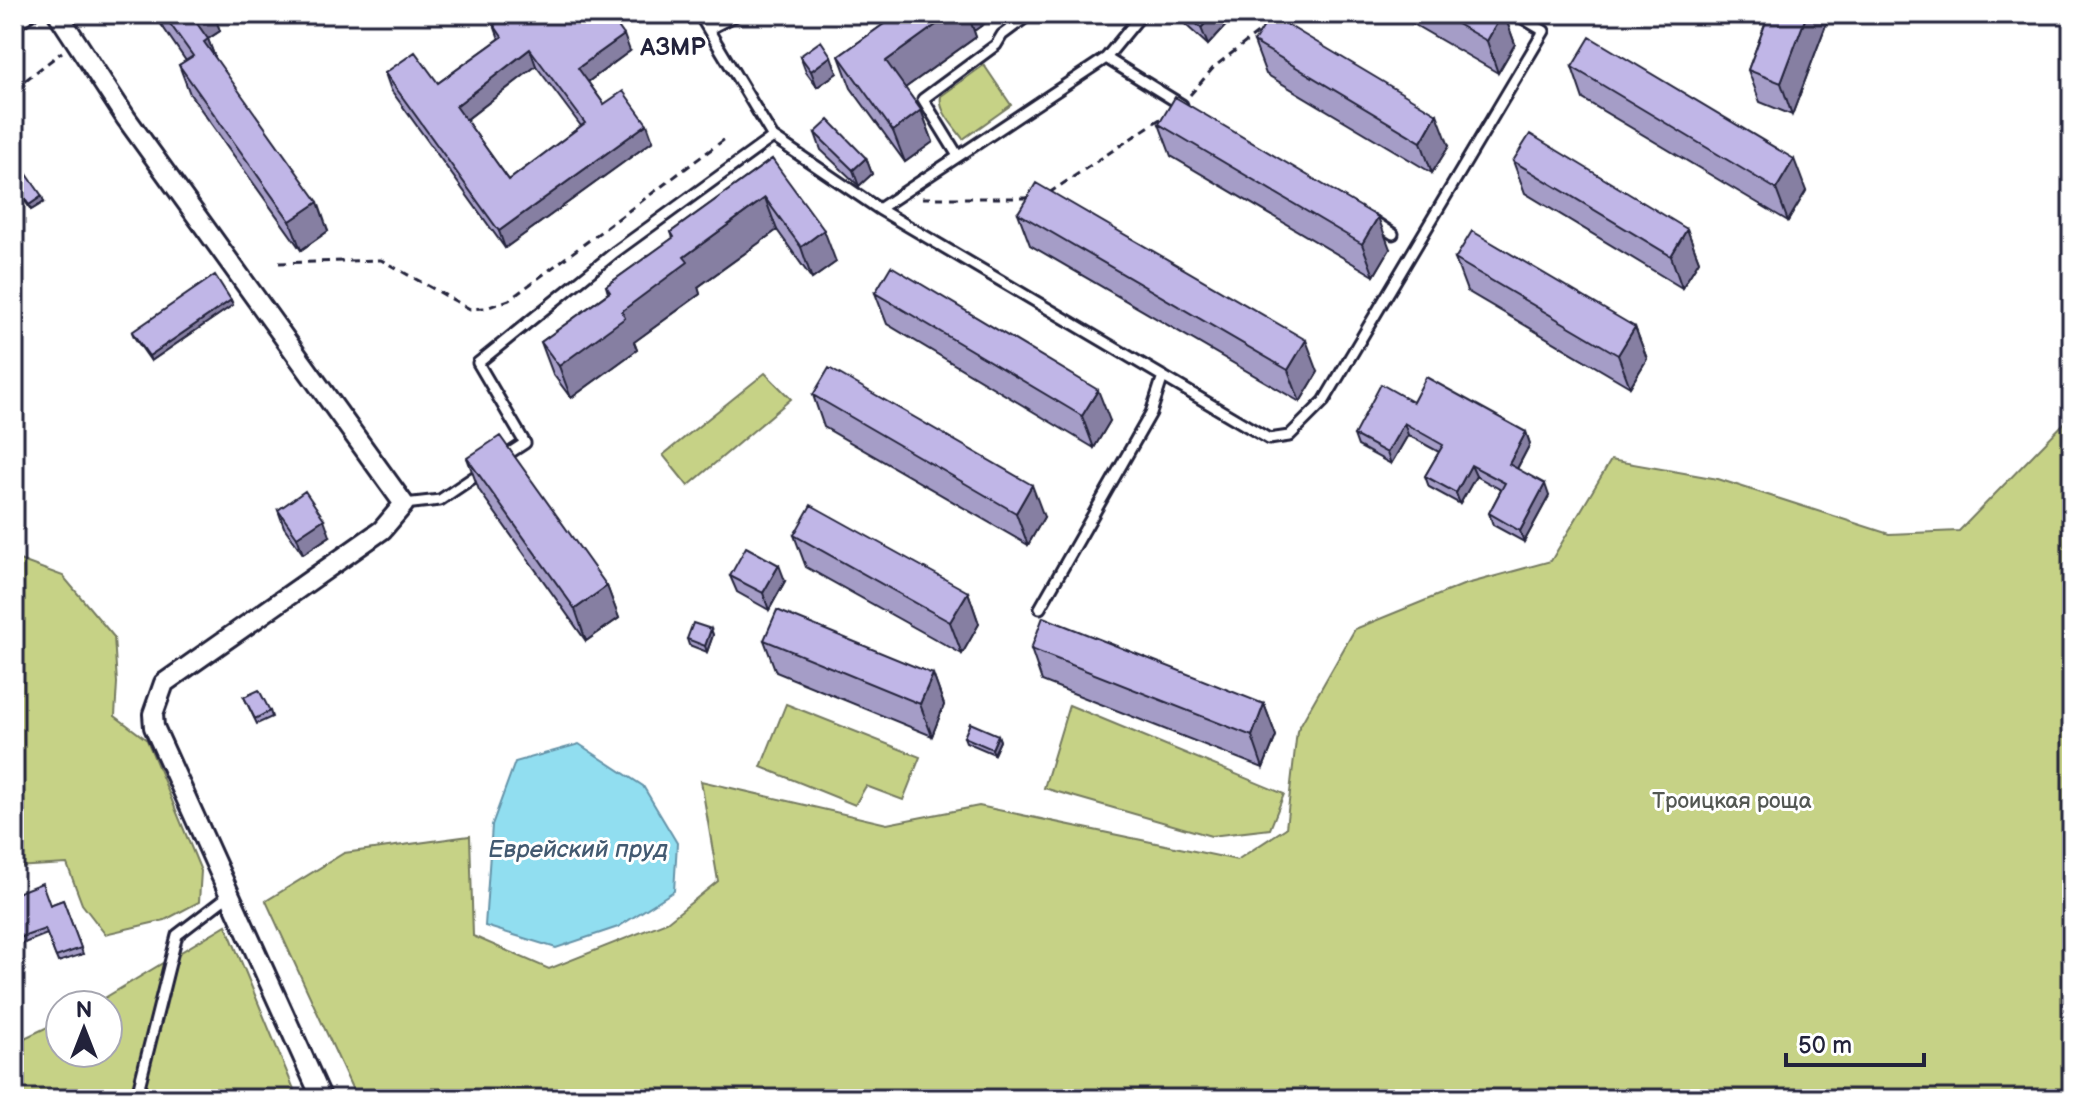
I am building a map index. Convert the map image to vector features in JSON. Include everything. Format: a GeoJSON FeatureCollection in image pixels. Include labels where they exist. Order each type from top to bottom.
{"type":"FeatureCollection","features":[{"type":"Feature","properties":{"kind":"street"},"geometry":{"type":"LineString","coordinates":[[58,14],[135,131],[404,504],[382,530],[164,683],[153,714],[154,727],[228,896],[322,1099]]}},
{"type":"Feature","properties":{"kind":"lane"},"geometry":{"type":"LineString","coordinates":[[14,26],[32,14]]}},
{"type":"Feature","properties":{"kind":"lane"},"geometry":{"type":"LineString","coordinates":[[699,14],[773,137],[879,209],[1269,439],[1289,436],[1324,401],[1544,31],[1516,14]]}},
{"type":"Feature","properties":{"kind":"lane"},"geometry":{"type":"LineString","coordinates":[[709,29],[738,14]]}},
{"type":"Feature","properties":{"kind":"lane"},"geometry":{"type":"LineString","coordinates":[[958,156],[923,99],[996,45],[1002,35],[1030,14]]}},
{"type":"Feature","properties":{"kind":"lane"},"geometry":{"type":"LineString","coordinates":[[879,209],[1106,58],[1142,14]]}},
{"type":"Feature","properties":{"kind":"lane"},"geometry":{"type":"LineString","coordinates":[[1106,58],[1195,113]]}},
{"type":"Feature","properties":{"kind":"lane"},"geometry":{"type":"LineString","coordinates":[[404,504],[440,500],[525,443],[478,363],[615,252],[773,137]]}},
{"type":"Feature","properties":{"kind":"lane"},"geometry":{"type":"LineString","coordinates":[[1367,217],[1393,234]]}},
{"type":"Feature","properties":{"kind":"lane"},"geometry":{"type":"LineString","coordinates":[[1040,608],[1151,413],[1163,376]]}},
{"type":"Feature","properties":{"kind":"lane"},"geometry":{"type":"LineString","coordinates":[[136,1099],[177,935],[228,896]]}},
{"type":"Feature","properties":{"kind":"path"},"geometry":{"type":"LineString","coordinates":[[1046,194],[1182,105],[1214,67],[1273,21]]}},
{"type":"Feature","properties":{"kind":"path"},"geometry":{"type":"LineString","coordinates":[[14,89],[76,42]]}},
{"type":"Feature","properties":{"kind":"path"},"geometry":{"type":"LineString","coordinates":[[279,263],[381,260],[470,309],[486,308],[509,300],[725,139]]}},
{"type":"Feature","properties":{"kind":"path"},"geometry":{"type":"LineString","coordinates":[[894,198],[1036,198]]}},
{"type":"Feature","properties":{"kind":"green space"},"geometry":{"type":"Polygon","coordinates":[[[984,65],[1011,105],[963,139],[944,113],[941,96],[984,65]]]}},
{"type":"Feature","properties":{"kind":"green space"},"geometry":{"type":"Polygon","coordinates":[[[765,373],[791,399],[688,486],[663,455],[765,373]]]}},
{"type":"Feature","properties":{"kind":"green space","name":"Троицкая роща"},"geometry":{"type":"Polygon","coordinates":[[[2072,415],[2072,1099],[357,1099],[266,901],[344,853],[470,836],[473,936],[549,969],[667,922],[718,881],[701,781],[887,824],[979,806],[1237,860],[1286,828],[1297,731],[1355,629],[1463,585],[1551,561],[1611,460],[1718,479],[1889,534],[1959,531],[2072,415]]]}},
{"type":"Feature","properties":{"kind":"green space"},"geometry":{"type":"Polygon","coordinates":[[[14,558],[63,576],[114,637],[117,683],[115,716],[147,740],[201,871],[199,902],[165,920],[105,934],[82,904],[67,864],[14,867],[14,558]]]}},
{"type":"Feature","properties":{"kind":"green space"},"geometry":{"type":"Polygon","coordinates":[[[786,704],[920,757],[903,800],[866,786],[855,805],[761,767],[786,704]]]}},
{"type":"Feature","properties":{"kind":"green space"},"geometry":{"type":"Polygon","coordinates":[[[1069,705],[1284,794],[1270,829],[1211,836],[1044,788],[1069,705]]]}},
{"type":"Feature","properties":{"kind":"green space"},"geometry":{"type":"Polygon","coordinates":[[[226,925],[298,1099],[14,1099],[14,1043],[44,1029],[44,1069],[124,1069],[124,989],[120,989],[226,925]]]}},
{"type":"Feature","properties":{"kind":"water","name":"Еврейский пруд"},"geometry":{"type":"Polygon","coordinates":[[[579,744],[643,786],[677,843],[674,891],[618,927],[556,948],[485,926],[492,825],[515,762],[579,744]]]}},
{"type":"Feature","properties":{"kind":"building"},"geometry":{"type":"Polygon","coordinates":[[[163,14],[193,14],[208,39],[204,42],[318,202],[290,221],[179,65],[193,56],[163,14]]]}},
{"type":"Feature","properties":{"kind":"building"},"geometry":{"type":"Polygon","coordinates":[[[508,14],[609,14],[624,35],[578,68],[604,104],[623,91],[647,124],[499,231],[385,73],[415,52],[438,83],[502,37],[494,25],[508,14]],[[530,49],[456,106],[509,180],[585,123],[530,49]]]}},
{"type":"Feature","properties":{"kind":"building"},"geometry":{"type":"Polygon","coordinates":[[[898,14],[951,14],[886,61],[921,110],[893,131],[839,56],[898,14]]]}},
{"type":"Feature","properties":{"kind":"building"},"geometry":{"type":"Polygon","coordinates":[[[1186,14],[1214,14],[1201,28],[1186,14]]]}},
{"type":"Feature","properties":{"kind":"building"},"geometry":{"type":"Polygon","coordinates":[[[1440,14],[1502,14],[1487,41],[1440,14]]]}},
{"type":"Feature","properties":{"kind":"building"},"geometry":{"type":"Polygon","coordinates":[[[1769,14],[1807,14],[1781,83],[1748,70],[1769,14]]]}},
{"type":"Feature","properties":{"kind":"building"},"geometry":{"type":"Polygon","coordinates":[[[1271,15],[1437,114],[1421,142],[1254,42],[1271,15]]]}},
{"type":"Feature","properties":{"kind":"building"},"geometry":{"type":"Polygon","coordinates":[[[1590,37],[1794,159],[1776,189],[1572,67],[1590,37]]]}},
{"type":"Feature","properties":{"kind":"building"},"geometry":{"type":"Polygon","coordinates":[[[821,41],[831,56],[811,71],[800,56],[821,41]]]}},
{"type":"Feature","properties":{"kind":"building"},"geometry":{"type":"Polygon","coordinates":[[[1175,97],[1378,217],[1362,244],[1159,124],[1175,97]]]}},
{"type":"Feature","properties":{"kind":"building"},"geometry":{"type":"Polygon","coordinates":[[[829,120],[866,158],[853,170],[815,133],[829,120]]]}},
{"type":"Feature","properties":{"kind":"building"},"geometry":{"type":"Polygon","coordinates":[[[1530,134],[1687,229],[1671,256],[1513,161],[1530,134]]]}},
{"type":"Feature","properties":{"kind":"building"},"geometry":{"type":"Polygon","coordinates":[[[772,159],[824,230],[801,247],[765,198],[684,257],[688,262],[622,311],[625,318],[559,366],[541,342],[610,292],[606,286],[674,237],[671,232],[772,159]]]}},
{"type":"Feature","properties":{"kind":"building"},"geometry":{"type":"Polygon","coordinates":[[[22,167],[42,196],[29,205],[14,183],[14,172],[22,167]]]}},
{"type":"Feature","properties":{"kind":"building"},"geometry":{"type":"Polygon","coordinates":[[[1036,183],[1306,340],[1288,370],[1018,213],[1036,183]]]}},
{"type":"Feature","properties":{"kind":"building"},"geometry":{"type":"Polygon","coordinates":[[[1472,231],[1635,327],[1618,355],[1455,259],[1472,231]]]}},
{"type":"Feature","properties":{"kind":"building"},"geometry":{"type":"Polygon","coordinates":[[[891,266],[1098,390],[1082,416],[875,293],[891,266]]]}},
{"type":"Feature","properties":{"kind":"building"},"geometry":{"type":"Polygon","coordinates":[[[215,275],[231,300],[149,356],[132,332],[215,275]]]}},
{"type":"Feature","properties":{"kind":"building"},"geometry":{"type":"Polygon","coordinates":[[[829,368],[1032,485],[1016,513],[813,395],[829,368]]]}},
{"type":"Feature","properties":{"kind":"building"},"geometry":{"type":"Polygon","coordinates":[[[1426,377],[1526,432],[1509,464],[1545,484],[1520,531],[1489,513],[1505,483],[1471,465],[1456,493],[1425,476],[1443,445],[1404,423],[1387,453],[1354,435],[1381,384],[1413,402],[1426,377]]]}},
{"type":"Feature","properties":{"kind":"building"},"geometry":{"type":"Polygon","coordinates":[[[500,436],[607,586],[575,609],[467,458],[500,436]]]}},
{"type":"Feature","properties":{"kind":"building"},"geometry":{"type":"Polygon","coordinates":[[[305,491],[324,519],[297,537],[278,510],[305,491]]]}},
{"type":"Feature","properties":{"kind":"building"},"geometry":{"type":"Polygon","coordinates":[[[811,505],[968,592],[950,622],[794,535],[811,505]]]}},
{"type":"Feature","properties":{"kind":"building"},"geometry":{"type":"Polygon","coordinates":[[[746,547],[779,565],[763,593],[730,576],[746,547]]]}},
{"type":"Feature","properties":{"kind":"building"},"geometry":{"type":"Polygon","coordinates":[[[777,610],[933,674],[920,704],[764,640],[777,610]]]}},
{"type":"Feature","properties":{"kind":"building"},"geometry":{"type":"Polygon","coordinates":[[[1043,617],[1264,704],[1252,736],[1031,649],[1043,617]]]}},
{"type":"Feature","properties":{"kind":"building"},"geometry":{"type":"Polygon","coordinates":[[[693,623],[711,629],[705,646],[687,639],[693,623]]]}},
{"type":"Feature","properties":{"kind":"building"},"geometry":{"type":"Polygon","coordinates":[[[259,690],[270,711],[255,719],[244,697],[259,690]]]}},
{"type":"Feature","properties":{"kind":"building"},"geometry":{"type":"Polygon","coordinates":[[[970,723],[998,735],[992,749],[964,737],[970,723]]]}},
{"type":"Feature","properties":{"kind":"building"},"geometry":{"type":"Polygon","coordinates":[[[42,883],[50,905],[63,900],[81,948],[56,957],[45,929],[14,940],[14,894],[42,883]]]}},
{"type":"Feature","properties":{"kind":"district","name":"АЗМР"},"geometry":{"type":"Point","coordinates":[673,47]}}]}
